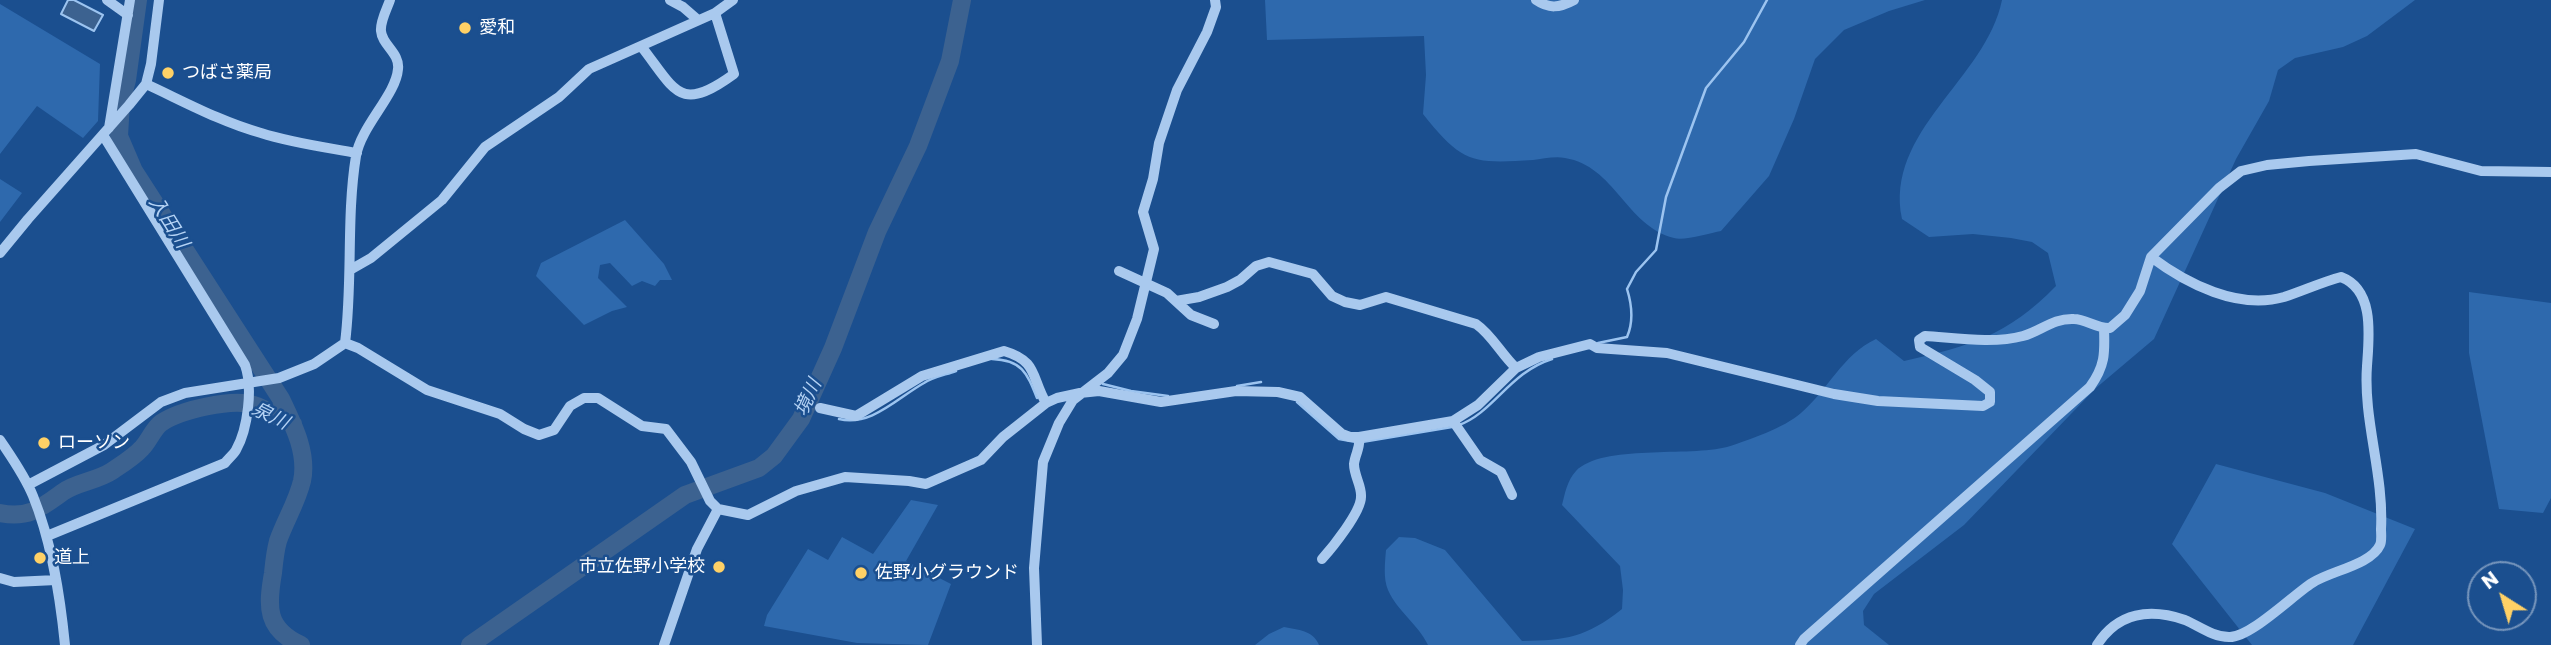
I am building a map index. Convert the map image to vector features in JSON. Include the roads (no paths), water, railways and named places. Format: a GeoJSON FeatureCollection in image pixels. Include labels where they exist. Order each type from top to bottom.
{"type":"FeatureCollection","features":[{"type":"Feature","properties":{"kind":"street"},"geometry":{"type":"LineString","coordinates":[[107,0],[128,15]]}},
{"type":"Feature","properties":{"kind":"street"},"geometry":{"type":"LineString","coordinates":[[45,530],[146,497],[225,463],[236,450],[255,383],[106,131],[130,0]]}},
{"type":"Feature","properties":{"kind":"street"},"geometry":{"type":"LineString","coordinates":[[0,253],[130,105],[145,83],[152,64],[159,0]]}},
{"type":"Feature","properties":{"kind":"street"},"geometry":{"type":"LineString","coordinates":[[345,343],[350,227],[357,153],[398,72],[395,54],[382,35],[381,28],[390,0]]}},
{"type":"Feature","properties":{"kind":"street"},"geometry":{"type":"LineString","coordinates":[[670,0],[684,7],[698,20]]}},
{"type":"Feature","properties":{"kind":"street"},"geometry":{"type":"LineString","coordinates":[[350,270],[371,258],[442,200],[485,147],[559,97],[589,69],[715,13],[733,0]]}},
{"type":"Feature","properties":{"kind":"street"},"geometry":{"type":"LineString","coordinates":[[1037,645],[1034,568],[1043,463],[1059,423],[1080,393],[1108,373],[1123,355],[1137,319],[1154,249],[1143,212],[1153,179],[1159,144],[1177,90],[1207,32],[1216,7],[1215,0]]}},
{"type":"Feature","properties":{"kind":"street"},"geometry":{"type":"LineString","coordinates":[[1536,0],[1547,8],[1574,0]]}},
{"type":"Feature","properties":{"kind":"street"},"geometry":{"type":"LineString","coordinates":[[641,46],[674,87],[684,94],[698,96],[734,74],[715,13]]}},
{"type":"Feature","properties":{"kind":"street"},"geometry":{"type":"LineString","coordinates":[[145,83],[258,133],[357,153]]}},
{"type":"Feature","properties":{"kind":"street"},"geometry":{"type":"LineString","coordinates":[[345,343],[358,348],[427,390],[500,414],[539,435],[554,430],[570,406],[584,398],[598,398],[642,426],[666,429],[691,463],[714,505],[748,515],[796,491],[845,477],[926,484],[981,460],[1003,437],[1046,403],[1080,393],[1100,391],[1161,402],[1236,391],[1278,392],[1300,397],[1342,434],[1360,440],[1455,425],[1516,368],[1539,357],[1594,346],[1667,353],[1856,397],[1983,406],[1990,402],[1990,392],[1920,347],[1919,340],[1926,335],[1994,339],[2022,337],[2053,321],[2076,319],[2110,328],[2125,315],[2140,291],[2151,257],[2219,188],[2241,171],[2267,165],[2416,154],[2481,171],[2551,172]]}},
{"type":"Feature","properties":{"kind":"street"},"geometry":{"type":"LineString","coordinates":[[2097,645],[2105,632],[2123,619],[2152,612],[2185,620],[2208,632],[2230,638],[2245,634],[2314,582],[2370,557],[2381,544],[2382,514],[2366,381],[2369,337],[2364,298],[2359,288],[2341,277],[2282,298],[2248,299],[2216,293],[2182,278],[2151,257]]}},
{"type":"Feature","properties":{"kind":"street"},"geometry":{"type":"LineString","coordinates":[[1176,301],[1199,297],[1227,287],[1256,266],[1269,262],[1313,274],[1332,296],[1345,302],[1360,304],[1386,297],[1476,324],[1485,330],[1498,350],[1516,368]]}},
{"type":"Feature","properties":{"kind":"street"},"geometry":{"type":"LineString","coordinates":[[1119,271],[1167,293],[1191,315],[1214,324]]}},
{"type":"Feature","properties":{"kind":"street"},"geometry":{"type":"LineString","coordinates":[[1800,645],[1931,525],[2090,387],[2101,373],[2104,361],[2104,328]]}},
{"type":"Feature","properties":{"kind":"street"},"geometry":{"type":"LineString","coordinates":[[31,491],[104,445],[161,402],[185,393],[279,378],[314,364],[345,343]]}},
{"type":"Feature","properties":{"kind":"street"},"geometry":{"type":"LineString","coordinates":[[820,408],[856,416],[922,376],[1004,351],[1027,362],[1046,403]]}},
{"type":"Feature","properties":{"kind":"street"},"geometry":{"type":"LineString","coordinates":[[1455,425],[1480,460],[1501,472],[1512,495]]}},
{"type":"Feature","properties":{"kind":"street"},"geometry":{"type":"LineString","coordinates":[[0,440],[31,491],[45,530],[62,610],[65,645]]}},
{"type":"Feature","properties":{"kind":"street"},"geometry":{"type":"LineString","coordinates":[[1322,559],[1338,541],[1360,504],[1362,496],[1355,475],[1354,461],[1360,440]]}},
{"type":"Feature","properties":{"kind":"street"},"geometry":{"type":"LineString","coordinates":[[664,645],[714,505]]}},
{"type":"Feature","properties":{"kind":"street"},"geometry":{"type":"LineString","coordinates":[[0,578],[14,582],[55,580]]}},
{"type":"Feature","properties":{"kind":"waterway","name":"入田川"},"geometry":{"type":"LineString","coordinates":[[138,0],[127,80],[121,103],[119,136],[134,171],[281,399],[298,439],[303,460],[302,481],[278,541],[270,607],[275,624],[281,632],[301,645]]}},
{"type":"Feature","properties":{"kind":"waterway","name":"境川"},"geometry":{"type":"LineString","coordinates":[[470,645],[685,495],[759,468],[774,456],[801,419],[833,348],[877,232],[918,146],[950,61],[962,0]]}},
{"type":"Feature","properties":{"kind":"waterway"},"geometry":{"type":"LineString","coordinates":[[1598,343],[1627,337],[1632,313],[1627,289],[1636,272],[1656,250],[1666,197],[1706,88],[1744,42],[1767,0]]}},
{"type":"Feature","properties":{"kind":"waterway"},"geometry":{"type":"LineString","coordinates":[[992,359],[1017,365],[1026,375],[1037,398]]}},
{"type":"Feature","properties":{"kind":"waterway"},"geometry":{"type":"LineString","coordinates":[[1459,425],[1482,411],[1525,373],[1552,359]]}},
{"type":"Feature","properties":{"kind":"waterway"},"geometry":{"type":"LineString","coordinates":[[839,419],[862,419],[873,415],[928,381],[956,371]]}},
{"type":"Feature","properties":{"kind":"waterway"},"geometry":{"type":"LineString","coordinates":[[1237,386],[1261,382]]}},
{"type":"Feature","properties":{"kind":"waterway"},"geometry":{"type":"LineString","coordinates":[[1103,384],[1168,396]]}},
{"type":"Feature","properties":{"kind":"waterway"},"geometry":{"type":"LineString","coordinates":[[1297,402],[1339,439],[1356,442]]}},
{"type":"Feature","properties":{"kind":"waterway","name":"泉川"},"geometry":{"type":"LineString","coordinates":[[0,513],[19,514],[34,511],[69,489],[106,474],[139,451],[161,423],[193,410],[220,404],[244,403],[259,407],[293,424]]}},
{"type":"Feature","properties":{"kind":"waterway"},"geometry":{"type":"LineString","coordinates":[[1362,442],[1452,427]]}},
{"type":"Feature","properties":{"kind":"place","name":"愛和"},"geometry":{"type":"Point","coordinates":[465,28]}},
{"type":"Feature","properties":{"kind":"place","name":"つばさ薬局"},"geometry":{"type":"Point","coordinates":[168,73]}},
{"type":"Feature","properties":{"kind":"place","name":"ローソン"},"geometry":{"type":"Point","coordinates":[44,443]}},
{"type":"Feature","properties":{"kind":"place","name":"道上"},"geometry":{"type":"Point","coordinates":[40,558]}},
{"type":"Feature","properties":{"kind":"place","name":"市立佐野小学校"},"geometry":{"type":"Point","coordinates":[719,567]}},
{"type":"Feature","properties":{"kind":"place","name":"佐野小グラウンド"},"geometry":{"type":"Point","coordinates":[861,573]}}]}
